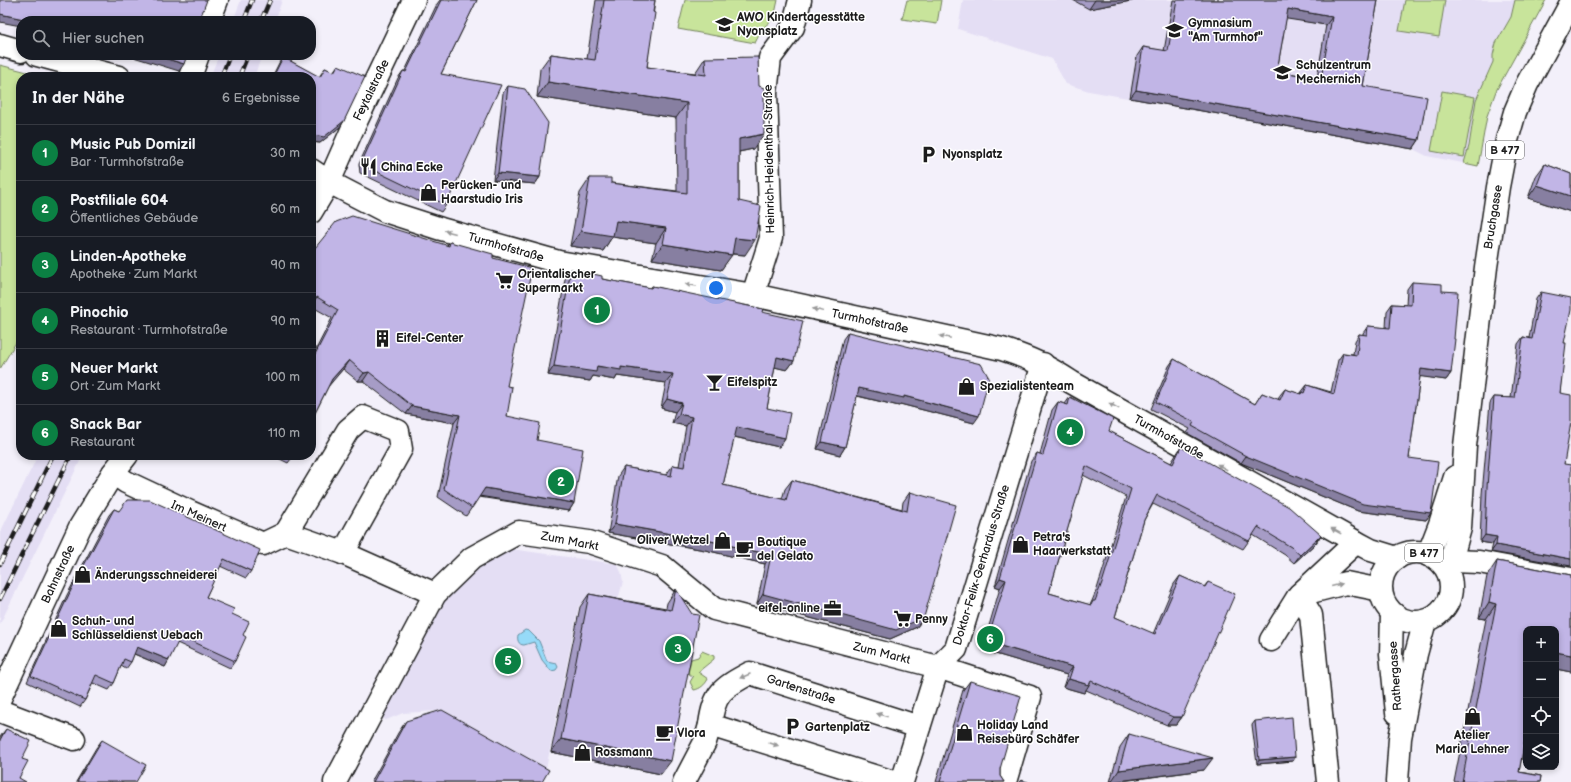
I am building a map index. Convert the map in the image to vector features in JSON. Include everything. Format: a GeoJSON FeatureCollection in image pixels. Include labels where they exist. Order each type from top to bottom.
{"type":"FeatureCollection","features":[{"type":"Feature","properties":{"kind":"street"},"geometry":{"type":"LineString","coordinates":[[212,16],[217,0]]}},
{"type":"Feature","properties":{"kind":"street","name":"Feytalstraße"},"geometry":{"type":"LineString","coordinates":[[329,182],[414,0]]}},
{"type":"Feature","properties":{"kind":"street","name":"Heinrich-Heidenthal-Straße"},"geometry":{"type":"LineString","coordinates":[[753,295],[771,238],[766,93],[770,58],[793,27],[800,0]]}},
{"type":"Feature","properties":{"kind":"street","name":"Bruchgasse"},"geometry":{"type":"LineString","coordinates":[[1449,566],[1460,528],[1464,446],[1486,267],[1498,187],[1507,140],[1515,112],[1528,84],[1571,3]]}},
{"type":"Feature","properties":{"kind":"street"},"geometry":{"type":"LineString","coordinates":[[0,45],[16,50]]}},
{"type":"Feature","properties":{"kind":"street"},"geometry":{"type":"LineString","coordinates":[[56,60],[100,72]]}},
{"type":"Feature","properties":{"kind":"street"},"geometry":{"type":"LineString","coordinates":[[192,72],[196,60]]}},
{"type":"Feature","properties":{"kind":"street","name":"Turmhofstraße"},"geometry":{"type":"LineString","coordinates":[[316,173],[329,182],[385,211],[441,229],[559,262],[753,295],[1002,349],[1043,364],[1078,386],[1356,542],[1371,550],[1397,558]]}},
{"type":"Feature","properties":{"kind":"street"},"geometry":{"type":"LineString","coordinates":[[316,204],[329,182]]}},
{"type":"Feature","properties":{"kind":"street","name":"Doktor-Felix-Gerhardus-Straße"},"geometry":{"type":"LineString","coordinates":[[902,782],[938,667],[956,649],[1043,364]]}},
{"type":"Feature","properties":{"kind":"street"},"geometry":{"type":"LineString","coordinates":[[343,553],[401,449],[398,431],[363,417],[348,430],[286,533],[343,553],[435,594]]}},
{"type":"Feature","properties":{"kind":"street","name":"Bruchgasse"},"geometry":{"type":"LineString","coordinates":[[1428,555],[1440,524],[1464,446]]}},
{"type":"Feature","properties":{"kind":"street","name":"Bahnstraße"},"geometry":{"type":"LineString","coordinates":[[0,698],[80,527],[113,473],[123,460]]}},
{"type":"Feature","properties":{"kind":"street","name":"Im Meinert"},"geometry":{"type":"LineString","coordinates":[[113,473],[126,482],[263,544],[286,533]]}},
{"type":"Feature","properties":{"kind":"street","name":"Zum Markt"},"geometry":{"type":"LineString","coordinates":[[335,782],[435,594],[472,558],[519,532],[589,542],[662,566],[714,609],[938,667],[1030,697],[1005,782]]}},
{"type":"Feature","properties":{"kind":"street"},"geometry":{"type":"LineString","coordinates":[[1271,640],[1299,595],[1356,542]]}},
{"type":"Feature","properties":{"kind":"street","name":"B 477"},"geometry":{"type":"LineString","coordinates":[[1381,590],[1382,576],[1388,565],[1403,554],[1421,552],[1438,559],[1449,566],[1452,589],[1450,597],[1445,608],[1439,614],[1425,621]]}},
{"type":"Feature","properties":{"kind":"street"},"geometry":{"type":"LineString","coordinates":[[1449,566],[1479,562],[1571,579]]}},
{"type":"Feature","properties":{"kind":"street"},"geometry":{"type":"LineString","coordinates":[[1299,595],[1346,583],[1381,590],[1384,602],[1392,613],[1399,618],[1408,622],[1425,621]]}},
{"type":"Feature","properties":{"kind":"street"},"geometry":{"type":"LineString","coordinates":[[1299,595],[1310,615],[1328,782]]}},
{"type":"Feature","properties":{"kind":"street","name":"Rathergasse"},"geometry":{"type":"LineString","coordinates":[[1392,613],[1392,654],[1400,738]]}},
{"type":"Feature","properties":{"kind":"street","name":"Rathergasse"},"geometry":{"type":"LineString","coordinates":[[1397,782],[1400,738],[1416,654],[1425,621]]}},
{"type":"Feature","properties":{"kind":"street","name":"Gartenstraße"},"geometry":{"type":"LineString","coordinates":[[684,782],[705,742],[713,707],[720,693],[734,681],[750,673],[919,727]]}},
{"type":"Feature","properties":{"kind":"street"},"geometry":{"type":"LineString","coordinates":[[0,712],[74,739]]}},
{"type":"Feature","properties":{"kind":"street"},"geometry":{"type":"LineString","coordinates":[[710,725],[893,782]]}},
{"type":"Feature","properties":{"kind":"shaded area"},"geometry":{"type":"Polygon","coordinates":[[[241,0],[282,0],[277,16],[235,16],[241,0]]]}},
{"type":"Feature","properties":{"kind":"shaded area","name":"Schulzentrum Mechernich"},"geometry":{"type":"Polygon","coordinates":[[[963,0],[1546,0],[1496,91],[1487,116],[1478,166],[1427,156],[1413,149],[1262,122],[1263,116],[1251,114],[1250,120],[1089,91],[1066,84],[1052,59],[958,29],[963,0]]]}},
{"type":"Feature","properties":{"kind":"shaded area"},"geometry":{"type":"Polygon","coordinates":[[[217,60],[260,60],[256,72],[212,72],[217,60]]]}},
{"type":"Feature","properties":{"kind":"shaded area"},"geometry":{"type":"Polygon","coordinates":[[[36,460],[81,460],[0,624],[0,533],[36,460]]]}},
{"type":"Feature","properties":{"kind":"shaded area"},"geometry":{"type":"Polygon","coordinates":[[[511,549],[617,564],[621,572],[623,582],[616,606],[605,611],[579,605],[545,774],[436,711],[403,713],[386,720],[377,715],[444,596],[463,576],[490,558],[511,549]]]}},
{"type":"Feature","properties":{"kind":"green space","name":"AWO Kindertagesstätte Nyonsplatz"},"geometry":{"type":"Polygon","coordinates":[[[685,0],[778,0],[774,18],[762,29],[755,43],[678,29],[685,0]]]}},
{"type":"Feature","properties":{"kind":"green space"},"geometry":{"type":"Polygon","coordinates":[[[907,0],[941,0],[937,24],[902,19],[907,0]]]}},
{"type":"Feature","properties":{"kind":"green space"},"geometry":{"type":"Polygon","coordinates":[[[1405,0],[1445,0],[1439,37],[1399,31],[1405,0]]]}},
{"type":"Feature","properties":{"kind":"green space"},"geometry":{"type":"Polygon","coordinates":[[[1515,0],[1546,0],[1496,91],[1487,116],[1478,166],[1464,163],[1469,146],[1476,100],[1493,62],[1496,43],[1511,17],[1515,0]]]}},
{"type":"Feature","properties":{"kind":"green space"},"geometry":{"type":"Polygon","coordinates":[[[0,65],[27,72],[16,72],[16,342],[0,369],[0,65]]]}},
{"type":"Feature","properties":{"kind":"green space"},"geometry":{"type":"Polygon","coordinates":[[[1442,91],[1475,97],[1464,157],[1431,151],[1442,91]]]}},
{"type":"Feature","properties":{"kind":"green space"},"geometry":{"type":"Polygon","coordinates":[[[702,651],[714,656],[714,659],[698,672],[708,679],[702,686],[694,690],[690,682],[693,677],[688,673],[691,659],[698,657],[702,651]]]}},
{"type":"Feature","properties":{"kind":"water"},"geometry":{"type":"Polygon","coordinates":[[[525,630],[529,631],[539,641],[547,661],[556,663],[558,667],[556,670],[551,671],[542,660],[534,642],[524,645],[519,643],[518,635],[525,630]]]}},
{"type":"Feature","properties":{"kind":"building"},"geometry":{"type":"Polygon","coordinates":[[[0,0],[207,0],[201,16],[16,16],[16,17],[0,14],[0,0]]]}},
{"type":"Feature","properties":{"kind":"building"},"geometry":{"type":"Polygon","coordinates":[[[441,0],[477,0],[441,74],[501,85],[446,205],[365,166],[364,157],[403,71],[406,72],[441,0]]]}},
{"type":"Feature","properties":{"kind":"building"},"geometry":{"type":"Polygon","coordinates":[[[604,0],[655,0],[653,12],[655,13],[647,67],[706,75],[705,58],[758,57],[759,86],[764,88],[764,134],[739,139],[739,201],[761,206],[755,240],[735,238],[732,255],[663,244],[666,228],[616,221],[613,236],[581,231],[590,178],[611,178],[611,183],[687,193],[687,103],[548,82],[551,54],[595,60],[604,0]]]}},
{"type":"Feature","properties":{"kind":"building"},"geometry":{"type":"Polygon","coordinates":[[[1177,0],[1378,0],[1363,86],[1427,97],[1419,140],[1136,90],[1143,47],[1168,51],[1177,0]],[[1288,9],[1277,71],[1321,79],[1332,17],[1288,9]]]}},
{"type":"Feature","properties":{"kind":"building"},"geometry":{"type":"Polygon","coordinates":[[[171,60],[185,60],[184,64],[171,60]]]}},
{"type":"Feature","properties":{"kind":"building"},"geometry":{"type":"Polygon","coordinates":[[[282,60],[289,60],[311,72],[276,72],[282,60]]]}},
{"type":"Feature","properties":{"kind":"building"},"geometry":{"type":"Polygon","coordinates":[[[338,65],[365,77],[344,121],[324,137],[316,135],[316,75],[320,77],[325,68],[334,72],[338,65]]]}},
{"type":"Feature","properties":{"kind":"building"},"geometry":{"type":"Polygon","coordinates":[[[508,86],[525,89],[548,123],[540,177],[498,173],[508,86]]]}},
{"type":"Feature","properties":{"kind":"building"},"geometry":{"type":"Polygon","coordinates":[[[1545,164],[1571,174],[1571,196],[1537,185],[1545,164]]]}},
{"type":"Feature","properties":{"kind":"building"},"geometry":{"type":"Polygon","coordinates":[[[352,216],[449,246],[450,242],[493,254],[493,258],[532,268],[507,386],[512,387],[507,416],[540,423],[537,440],[583,449],[574,503],[485,488],[472,508],[444,489],[460,415],[412,406],[369,372],[364,373],[349,360],[332,379],[316,411],[316,352],[338,310],[317,297],[316,298],[316,247],[336,222],[352,216]]]}},
{"type":"Feature","properties":{"kind":"building"},"geometry":{"type":"Polygon","coordinates":[[[571,269],[602,276],[602,279],[651,288],[652,286],[763,309],[762,312],[803,321],[794,361],[777,357],[767,408],[790,413],[785,438],[737,427],[723,485],[786,500],[792,480],[907,511],[910,492],[956,505],[924,617],[896,630],[763,594],[771,555],[711,541],[615,524],[624,467],[671,476],[673,465],[684,467],[692,417],[679,414],[682,403],[667,399],[673,374],[621,367],[621,370],[597,366],[596,372],[554,366],[571,269]]]}},
{"type":"Feature","properties":{"kind":"building"},"geometry":{"type":"Polygon","coordinates":[[[1412,282],[1442,284],[1442,291],[1458,292],[1451,373],[1421,369],[1409,458],[1438,462],[1431,513],[1363,504],[1246,456],[1192,426],[1194,422],[1156,402],[1174,359],[1255,404],[1262,393],[1280,400],[1285,389],[1301,394],[1302,392],[1304,393],[1307,385],[1334,394],[1343,353],[1357,355],[1359,334],[1367,335],[1368,326],[1390,328],[1392,304],[1411,305],[1412,282]]]}},
{"type":"Feature","properties":{"kind":"building"},"geometry":{"type":"Polygon","coordinates":[[[1541,292],[1571,298],[1571,310],[1564,343],[1566,343],[1560,393],[1571,395],[1571,422],[1564,464],[1571,465],[1571,559],[1496,545],[1497,537],[1485,535],[1494,397],[1515,398],[1523,337],[1532,339],[1541,292]]]}},
{"type":"Feature","properties":{"kind":"building"},"geometry":{"type":"Polygon","coordinates":[[[848,332],[981,364],[989,378],[979,416],[904,396],[904,398],[859,388],[845,447],[822,442],[848,332]]]}},
{"type":"Feature","properties":{"kind":"building"},"geometry":{"type":"Polygon","coordinates":[[[1070,397],[1113,419],[1109,431],[1173,464],[1181,447],[1289,507],[1321,535],[1300,555],[1291,547],[1258,527],[1249,541],[1157,495],[1144,520],[1115,617],[1155,634],[1180,576],[1205,587],[1208,582],[1235,594],[1182,717],[1173,717],[1091,681],[1089,685],[1069,679],[1073,667],[987,642],[1006,580],[1000,578],[1037,453],[1043,455],[1058,402],[1068,405],[1070,397]],[[1086,466],[1049,593],[1091,605],[1093,601],[1095,601],[1131,489],[1086,466]]]}},
{"type":"Feature","properties":{"kind":"building"},"geometry":{"type":"Polygon","coordinates":[[[127,500],[150,500],[260,550],[251,571],[224,559],[206,597],[234,609],[232,614],[249,622],[243,635],[246,637],[235,661],[181,636],[169,660],[137,647],[131,662],[124,659],[114,683],[96,675],[85,700],[31,676],[72,588],[114,509],[119,511],[127,500]]]}},
{"type":"Feature","properties":{"kind":"building"},"geometry":{"type":"Polygon","coordinates":[[[1497,561],[1571,575],[1571,655],[1559,653],[1559,626],[1523,626],[1523,750],[1519,772],[1541,776],[1540,782],[1462,782],[1496,604],[1489,602],[1497,561]]]}},
{"type":"Feature","properties":{"kind":"building"},"geometry":{"type":"Polygon","coordinates":[[[676,589],[692,614],[699,615],[671,761],[561,739],[589,594],[671,610],[676,589]]]}},
{"type":"Feature","properties":{"kind":"building"},"geometry":{"type":"Polygon","coordinates":[[[970,681],[1021,696],[1000,769],[1000,776],[1004,782],[940,782],[970,681]]]}},
{"type":"Feature","properties":{"kind":"building"},"geometry":{"type":"Polygon","coordinates":[[[442,710],[549,770],[542,782],[373,782],[406,721],[442,710]]]}},
{"type":"Feature","properties":{"kind":"building"},"geometry":{"type":"Polygon","coordinates":[[[1292,717],[1295,757],[1259,760],[1255,721],[1292,717]]]}},
{"type":"Feature","properties":{"kind":"building"},"geometry":{"type":"Polygon","coordinates":[[[6,729],[31,741],[22,759],[28,761],[19,778],[26,782],[0,782],[0,740],[6,729]]]}},
{"type":"Feature","properties":{"kind":"building"},"geometry":{"type":"Polygon","coordinates":[[[1129,734],[1213,758],[1119,770],[1129,734]]]}},
{"type":"Feature","properties":{"kind":"building"},"geometry":{"type":"Polygon","coordinates":[[[102,740],[146,765],[136,782],[77,782],[102,740]]]}},
{"type":"Feature","properties":{"kind":"railway"},"geometry":{"type":"LineString","coordinates":[[246,16],[252,0]]}},
{"type":"Feature","properties":{"kind":"railway"},"geometry":{"type":"LineString","coordinates":[[263,16],[270,0]]}},
{"type":"Feature","properties":{"kind":"railway"},"geometry":{"type":"LineString","coordinates":[[223,72],[228,60]]}},
{"type":"Feature","properties":{"kind":"railway"},"geometry":{"type":"LineString","coordinates":[[241,72],[246,60]]}},
{"type":"Feature","properties":{"kind":"railway"},"geometry":{"type":"LineString","coordinates":[[0,564],[51,460]]}},
{"type":"Feature","properties":{"kind":"railway"},"geometry":{"type":"LineString","coordinates":[[0,599],[69,460]]}},
{"type":"Feature","properties":{"kind":"place","name":"AWO Kindertagesstätte Nyonsplatz"},"geometry":{"type":"Point","coordinates":[724,24]}},
{"type":"Feature","properties":{"kind":"place","name":"Gymnasium \"Am Turmhof\""},"geometry":{"type":"Point","coordinates":[1175,30]}},
{"type":"Feature","properties":{"kind":"place","name":"Schulzentrum Mechernich"},"geometry":{"type":"Point","coordinates":[1283,72]}},
{"type":"Feature","properties":{"kind":"place","name":"Nyonsplatz"},"geometry":{"type":"Point","coordinates":[929,154]}},
{"type":"Feature","properties":{"kind":"place","name":"China Ecke"},"geometry":{"type":"Point","coordinates":[368,167]}},
{"type":"Feature","properties":{"kind":"place","name":"Perücken- und Haarstudio Iris"},"geometry":{"type":"Point","coordinates":[428,192]}},
{"type":"Feature","properties":{"kind":"place","name":"Orientalischer Supermarkt"},"geometry":{"type":"Point","coordinates":[505,281]}},
{"type":"Feature","properties":{"kind":"place","name":"Music Pub Domizil"},"geometry":{"type":"Point","coordinates":[597,310]}},
{"type":"Feature","properties":{"kind":"place","name":"Eifel-Center"},"geometry":{"type":"Point","coordinates":[383,338]}},
{"type":"Feature","properties":{"kind":"place","name":"Eifelspitz"},"geometry":{"type":"Point","coordinates":[714,382]}},
{"type":"Feature","properties":{"kind":"place","name":"Spezialistenteam"},"geometry":{"type":"Point","coordinates":[967,386]}},
{"type":"Feature","properties":{"kind":"place","name":"Pinochio"},"geometry":{"type":"Point","coordinates":[1070,432]}},
{"type":"Feature","properties":{"kind":"place","name":"Postfiliale 604"},"geometry":{"type":"Point","coordinates":[561,482]}},
{"type":"Feature","properties":{"kind":"place","name":"Oliver Wetzel"},"geometry":{"type":"Point","coordinates":[722,540]}},
{"type":"Feature","properties":{"kind":"place","name":"Petra's Haarwerkstatt"},"geometry":{"type":"Point","coordinates":[1020,544]}},
{"type":"Feature","properties":{"kind":"place","name":"Boutique del Gelato"},"geometry":{"type":"Point","coordinates":[744,549]}},
{"type":"Feature","properties":{"kind":"place","name":"Änderungsschneiderei"},"geometry":{"type":"Point","coordinates":[82,575]}},
{"type":"Feature","properties":{"kind":"place","name":"eifel-online"},"geometry":{"type":"Point","coordinates":[833,608]}},
{"type":"Feature","properties":{"kind":"place","name":"Penny"},"geometry":{"type":"Point","coordinates":[902,619]}},
{"type":"Feature","properties":{"kind":"place","name":"Schuh- und Schlüsseldienst Uebach"},"geometry":{"type":"Point","coordinates":[59,628]}},
{"type":"Feature","properties":{"kind":"place","name":"Snack Bar"},"geometry":{"type":"Point","coordinates":[990,639]}},
{"type":"Feature","properties":{"kind":"place","name":"Linden-Apotheke"},"geometry":{"type":"Point","coordinates":[678,649]}},
{"type":"Feature","properties":{"kind":"place","name":"Neuer Markt"},"geometry":{"type":"Point","coordinates":[508,661]}},
{"type":"Feature","properties":{"kind":"place","name":"Atelier Maria Lehner"},"geometry":{"type":"Point","coordinates":[1472,716]}},
{"type":"Feature","properties":{"kind":"place","name":"Gartenplatz"},"geometry":{"type":"Point","coordinates":[792,727]}},
{"type":"Feature","properties":{"kind":"place","name":"Holiday Land Reisebüro Schäfer"},"geometry":{"type":"Point","coordinates":[964,732]}},
{"type":"Feature","properties":{"kind":"place","name":"Vlora"},"geometry":{"type":"Point","coordinates":[664,733]}},
{"type":"Feature","properties":{"kind":"place","name":"Rossmann"},"geometry":{"type":"Point","coordinates":[582,752]}}]}
